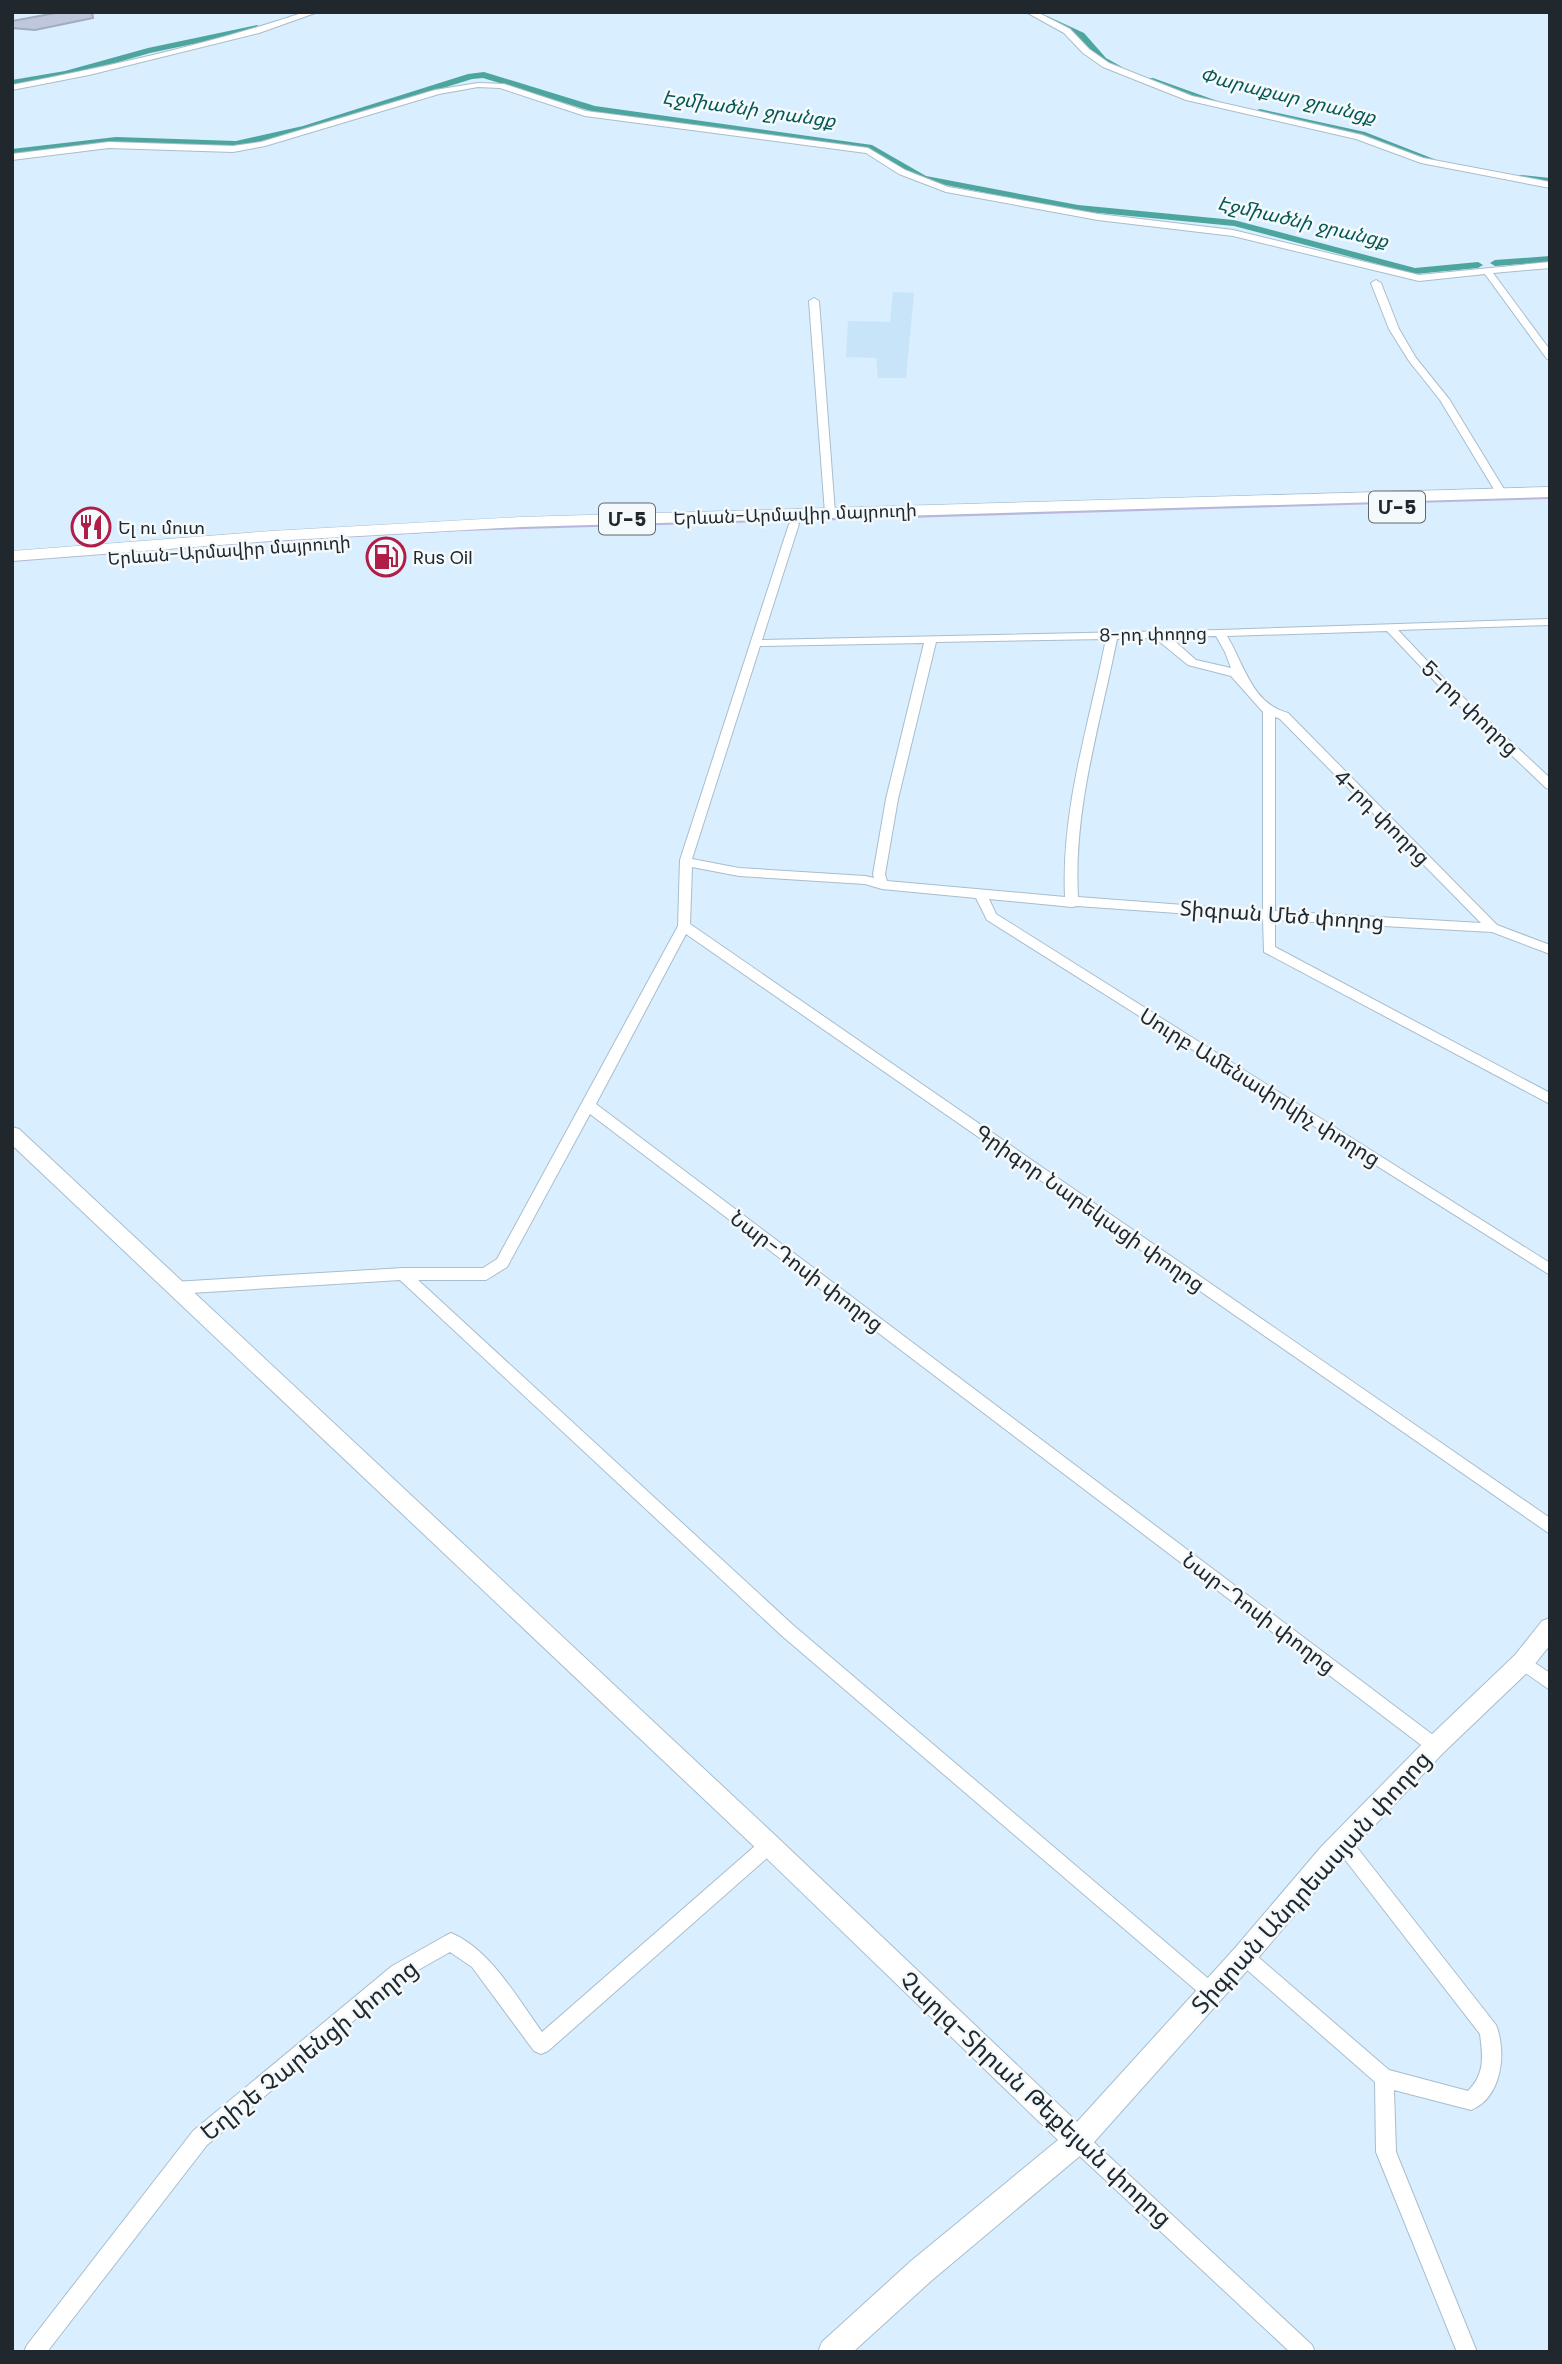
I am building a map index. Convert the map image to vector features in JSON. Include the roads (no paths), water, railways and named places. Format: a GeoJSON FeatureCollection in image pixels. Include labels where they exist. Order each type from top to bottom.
{"type":"FeatureCollection","features":[{"type":"Feature","properties":{"kind":"highway","name":"Մ-5"},"geometry":{"type":"LineString","coordinates":[[1244,506],[1550,492]]}},
{"type":"Feature","properties":{"kind":"highway","name":"Մ-5"},"geometry":{"type":"LineString","coordinates":[[1244,506],[1550,503]]}},
{"type":"Feature","properties":{"kind":"highway","name":"Երևան-Արմավիր մայրուղի"},"geometry":{"type":"LineString","coordinates":[[12,556],[425,526],[830,513],[1244,506]]}},
{"type":"Feature","properties":{"kind":"highway","name":"Երևան-Արմավիր մայրուղի"},"geometry":{"type":"LineString","coordinates":[[12,566],[425,536],[1244,506]]}},
{"type":"Feature","properties":{"kind":"main road","name":"Չարլզ-Տիրան Թեքեյան փողոց"},"geometry":{"type":"LineString","coordinates":[[12,1133],[769,1845],[1078,2141]]}},
{"type":"Feature","properties":{"kind":"main road","name":"Տիգրան Անդրեասյան փողոց"},"geometry":{"type":"LineString","coordinates":[[832,2352],[921,2272],[1078,2141],[1342,1842],[1435,1746],[1523,1662],[1550,1628]]}},
{"type":"Feature","properties":{"kind":"street"},"geometry":{"type":"LineString","coordinates":[[12,88],[89,73],[256,31],[314,12]]}},
{"type":"Feature","properties":{"kind":"street"},"geometry":{"type":"LineString","coordinates":[[1030,12],[1067,31],[1086,51],[1106,65],[1189,98],[1359,137],[1421,160],[1550,185]]}},
{"type":"Feature","properties":{"kind":"street"},"geometry":{"type":"LineString","coordinates":[[12,157],[108,145],[233,149],[262,144],[438,92],[478,85],[501,86],[585,113],[868,151],[902,172],[946,189],[1098,217],[1233,233],[1419,278],[1550,265]]}},
{"type":"Feature","properties":{"kind":"street"},"geometry":{"type":"LineString","coordinates":[[1487,271],[1550,357]]}},
{"type":"Feature","properties":{"kind":"street"},"geometry":{"type":"LineString","coordinates":[[1376,283],[1394,328],[1412,359],[1444,399],[1502,494]]}},
{"type":"Feature","properties":{"kind":"street"},"geometry":{"type":"LineString","coordinates":[[814,301],[830,513]]}},
{"type":"Feature","properties":{"kind":"street"},"geometry":{"type":"LineString","coordinates":[[174,1288],[403,1274],[486,1275],[502,1263],[684,926],[686,861],[794,524]]}},
{"type":"Feature","properties":{"kind":"street","name":"8-րդ փողոց"},"geometry":{"type":"LineString","coordinates":[[757,643],[1391,629],[1550,622]]}},
{"type":"Feature","properties":{"kind":"street","name":"5-րդ փողոց"},"geometry":{"type":"LineString","coordinates":[[1391,629],[1446,687],[1550,785]]}},
{"type":"Feature","properties":{"kind":"street","name":"4-րդ փողոց"},"geometry":{"type":"LineString","coordinates":[[1219,633],[1231,652],[1240,677],[1269,712],[1284,716],[1493,928]]}},
{"type":"Feature","properties":{"kind":"street"},"geometry":{"type":"LineString","coordinates":[[1155,634],[1163,637],[1187,660],[1199,666],[1232,670],[1240,677]]}},
{"type":"Feature","properties":{"kind":"street"},"geometry":{"type":"LineString","coordinates":[[1072,903],[1076,809],[1091,724],[1101,697],[1112,635]]}},
{"type":"Feature","properties":{"kind":"street"},"geometry":{"type":"LineString","coordinates":[[882,885],[879,874],[892,799],[932,639]]}},
{"type":"Feature","properties":{"kind":"street"},"geometry":{"type":"LineString","coordinates":[[1269,712],[1269,949],[1550,1099]]}},
{"type":"Feature","properties":{"kind":"street","name":"Տիգրան Մեծ փողոց"},"geometry":{"type":"LineString","coordinates":[[686,861],[739,872],[865,880],[882,885],[1072,903],[1191,909],[1248,917],[1269,915],[1493,928]]}},
{"type":"Feature","properties":{"kind":"street","name":"Սուրբ Ամենափրկիչ փողոց"},"geometry":{"type":"LineString","coordinates":[[981,895],[991,917],[1550,1270]]}},
{"type":"Feature","properties":{"kind":"street","name":"Գրիգոր Նարեկացի փողոց"},"geometry":{"type":"LineString","coordinates":[[684,926],[1550,1527]]}},
{"type":"Feature","properties":{"kind":"street"},"geometry":{"type":"LineString","coordinates":[[1493,928],[1550,950]]}},
{"type":"Feature","properties":{"kind":"street","name":"Նար-Դոսի փողոց"},"geometry":{"type":"LineString","coordinates":[[587,1105],[1435,1746]]}},
{"type":"Feature","properties":{"kind":"street"},"geometry":{"type":"LineString","coordinates":[[403,1274],[787,1630],[1211,1992]]}},
{"type":"Feature","properties":{"kind":"street"},"geometry":{"type":"LineString","coordinates":[[1523,1662],[1550,1683]]}},
{"type":"Feature","properties":{"kind":"street"},"geometry":{"type":"LineString","coordinates":[[1244,1956],[1384,2078],[1471,2101],[1485,2088],[1494,2064],[1489,2031],[1342,1842]]}},
{"type":"Feature","properties":{"kind":"street","name":"Եղիշե Չարենցի փողոց"},"geometry":{"type":"LineString","coordinates":[[34,2352],[200,2138],[398,1972],[451,1942],[478,1961],[541,2045],[769,1845]]}},
{"type":"Feature","properties":{"kind":"street"},"geometry":{"type":"LineString","coordinates":[[1384,2078],[1386,2152],[1466,2352]]}},
{"type":"Feature","properties":{"kind":"street","name":"Չարլզ-Տիրան Թեքեյան փողոց"},"geometry":{"type":"LineString","coordinates":[[1078,2141],[1305,2352]]}},
{"type":"Feature","properties":{"kind":"waterway","name":"Փարաքար ջրանցք"},"geometry":{"type":"LineString","coordinates":[[1047,19],[1081,35],[1103,60],[1119,69]]}},
{"type":"Feature","properties":{"kind":"waterway","name":"Փարաքար ջրանցք"},"geometry":{"type":"LineString","coordinates":[[12,83],[66,74],[148,51],[257,28]]}},
{"type":"Feature","properties":{"kind":"waterway","name":"Էջմիածնի ջրանցք"},"geometry":{"type":"LineString","coordinates":[[12,152],[116,140],[236,144],[306,128],[471,76],[484,75],[594,109],[872,148],[923,178],[1078,208],[1234,223],[1415,271],[1478,265]]}},
{"type":"Feature","properties":{"kind":"waterway","name":"Փարաքար ջրանցք"},"geometry":{"type":"LineString","coordinates":[[1150,80],[1218,103]]}},
{"type":"Feature","properties":{"kind":"waterway","name":"Փարաքար ջրանցք"},"geometry":{"type":"LineString","coordinates":[[1260,112],[1362,134],[1434,161]]}},
{"type":"Feature","properties":{"kind":"waterway","name":"Փարաքար ջրանցք"},"geometry":{"type":"LineString","coordinates":[[1521,178],[1550,181]]}},
{"type":"Feature","properties":{"kind":"waterway","name":"Էջմիածնի ջրանցք"},"geometry":{"type":"LineString","coordinates":[[1495,263],[1550,259]]}},
{"type":"Feature","properties":{"kind":"place","name":"Ել ու մուտ"},"geometry":{"type":"Point","coordinates":[91,527]}},
{"type":"Feature","properties":{"kind":"place","name":"Rus Oil"},"geometry":{"type":"Point","coordinates":[386,557]}}]}
